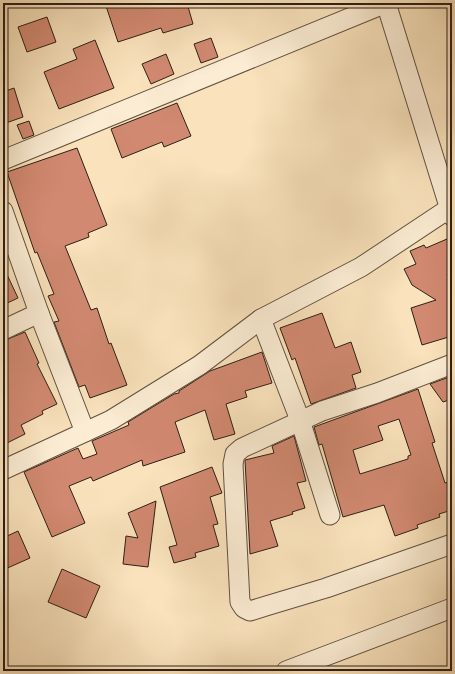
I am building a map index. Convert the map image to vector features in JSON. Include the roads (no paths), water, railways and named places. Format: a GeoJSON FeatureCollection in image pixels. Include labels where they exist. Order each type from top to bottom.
{"type":"FeatureCollection","features":[{"type":"Feature","properties":{"kind":"street"},"geometry":{"type":"LineString","coordinates":[[3,160],[386,3],[451,212],[361,267],[261,319],[200,365],[111,420],[3,470]]}},
{"type":"Feature","properties":{"kind":"street"},"geometry":{"type":"LineString","coordinates":[[3,211],[39,313],[86,432]]}},
{"type":"Feature","properties":{"kind":"street"},"geometry":{"type":"LineString","coordinates":[[3,330],[39,313]]}},
{"type":"Feature","properties":{"kind":"street"},"geometry":{"type":"LineString","coordinates":[[261,319],[300,420],[330,515]]}},
{"type":"Feature","properties":{"kind":"street"},"geometry":{"type":"LineString","coordinates":[[452,364],[300,420],[242,448],[235,454],[233,464],[235,529],[240,602],[244,608],[250,611],[318,590],[452,544]]}},
{"type":"Feature","properties":{"kind":"street"},"geometry":{"type":"LineString","coordinates":[[286,671],[452,608]]}}]}
